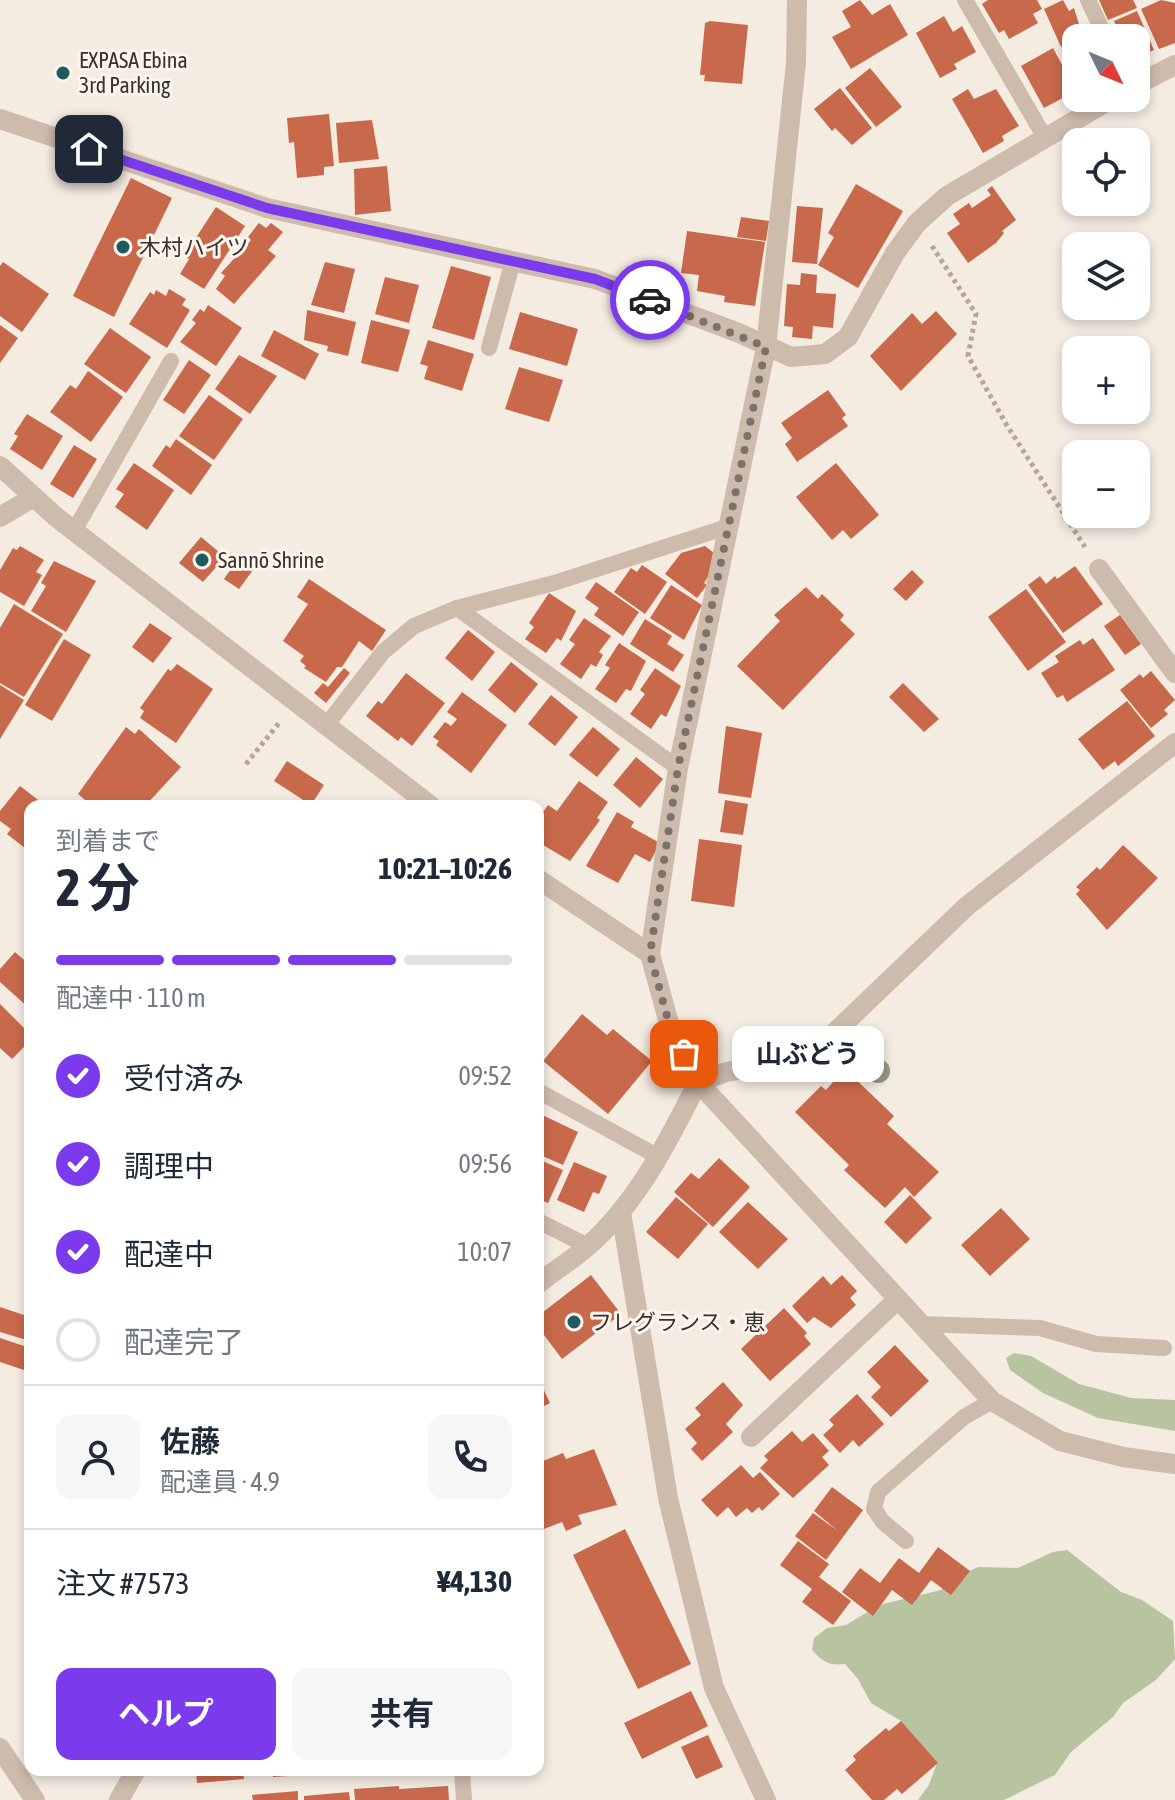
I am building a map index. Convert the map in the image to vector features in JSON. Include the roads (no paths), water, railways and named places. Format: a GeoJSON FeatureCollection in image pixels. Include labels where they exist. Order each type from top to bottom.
{"type":"FeatureCollection","features":[{"type":"Feature","properties":{"kind":"street"},"geometry":{"type":"LineString","coordinates":[[797,0],[796,63],[766,347],[678,768],[650,954],[670,1027],[698,1082],[992,1401],[1060,1441],[1123,1457],[1175,1464]]}},
{"type":"Feature","properties":{"kind":"street"},"geometry":{"type":"LineString","coordinates":[[1150,78],[1175,65]]}},
{"type":"Feature","properties":{"kind":"street"},"geometry":{"type":"LineString","coordinates":[[0,119],[267,208],[595,279],[739,333],[791,357],[825,354],[848,337],[895,253],[917,223],[947,196],[1088,112]]}},
{"type":"Feature","properties":{"kind":"street"},"geometry":{"type":"LineString","coordinates":[[0,466],[32,498],[423,800]]}},
{"type":"Feature","properties":{"kind":"street"},"geometry":{"type":"LineString","coordinates":[[0,517],[32,498]]}},
{"type":"Feature","properties":{"kind":"street"},"geometry":{"type":"LineString","coordinates":[[1099,569],[1175,673]]}},
{"type":"Feature","properties":{"kind":"street"},"geometry":{"type":"LineString","coordinates":[[544,1279],[588,1246],[621,1212],[657,1156],[698,1082],[726,1072],[768,1065],[832,1035],[967,906],[1175,743]]}},
{"type":"Feature","properties":{"kind":"street"},"geometry":{"type":"LineString","coordinates":[[544,883],[650,954]]}},
{"type":"Feature","properties":{"kind":"street"},"geometry":{"type":"LineString","coordinates":[[621,1212],[668,1498],[714,1688],[766,1800]]}},
{"type":"Feature","properties":{"kind":"street"},"geometry":{"type":"LineString","coordinates":[[751,1437],[898,1299]]}},
{"type":"Feature","properties":{"kind":"street"},"geometry":{"type":"LineString","coordinates":[[0,1748],[35,1800]]}},
{"type":"Feature","properties":{"kind":"street"},"geometry":{"type":"LineString","coordinates":[[119,1800],[133,1776]]}},
{"type":"Feature","properties":{"kind":"lane"},"geometry":{"type":"LineString","coordinates":[[965,0],[1044,136]]}},
{"type":"Feature","properties":{"kind":"lane"},"geometry":{"type":"LineString","coordinates":[[1088,0],[1099,24]]}},
{"type":"Feature","properties":{"kind":"lane"},"geometry":{"type":"LineString","coordinates":[[489,348],[513,261]]}},
{"type":"Feature","properties":{"kind":"lane"},"geometry":{"type":"LineString","coordinates":[[74,531],[171,361]]}},
{"type":"Feature","properties":{"kind":"lane"},"geometry":{"type":"LineString","coordinates":[[325,727],[383,652],[414,626],[457,608],[554,583],[730,526]]}},
{"type":"Feature","properties":{"kind":"lane"},"geometry":{"type":"LineString","coordinates":[[457,608],[678,768]]}},
{"type":"Feature","properties":{"kind":"lane"},"geometry":{"type":"LineString","coordinates":[[544,1094],[657,1156]]}},
{"type":"Feature","properties":{"kind":"lane"},"geometry":{"type":"LineString","coordinates":[[544,1224],[588,1246]]}},
{"type":"Feature","properties":{"kind":"lane"},"geometry":{"type":"LineString","coordinates":[[920,1324],[1040,1328],[1096,1344],[1164,1348]]}},
{"type":"Feature","properties":{"kind":"lane"},"geometry":{"type":"LineString","coordinates":[[906,1541],[883,1522],[874,1509],[878,1492],[964,1417],[992,1401]]}},
{"type":"Feature","properties":{"kind":"lane"},"geometry":{"type":"LineString","coordinates":[[462,1776],[464,1800]]}},
{"type":"Feature","properties":{"kind":"place","name":"EXPASA Ebina 3rd Parking"},"geometry":{"type":"Point","coordinates":[63,73]}},
{"type":"Feature","properties":{"kind":"place","name":"木村ハイツ"},"geometry":{"type":"Point","coordinates":[123,247]}},
{"type":"Feature","properties":{"kind":"place","name":"Sannō Shrine"},"geometry":{"type":"Point","coordinates":[202,560]}},
{"type":"Feature","properties":{"kind":"place","name":"山ぶどう"},"geometry":{"type":"Point","coordinates":[684,1054]}},
{"type":"Feature","properties":{"kind":"place","name":"フレグランス・恵"},"geometry":{"type":"Point","coordinates":[574,1322]}}]}
